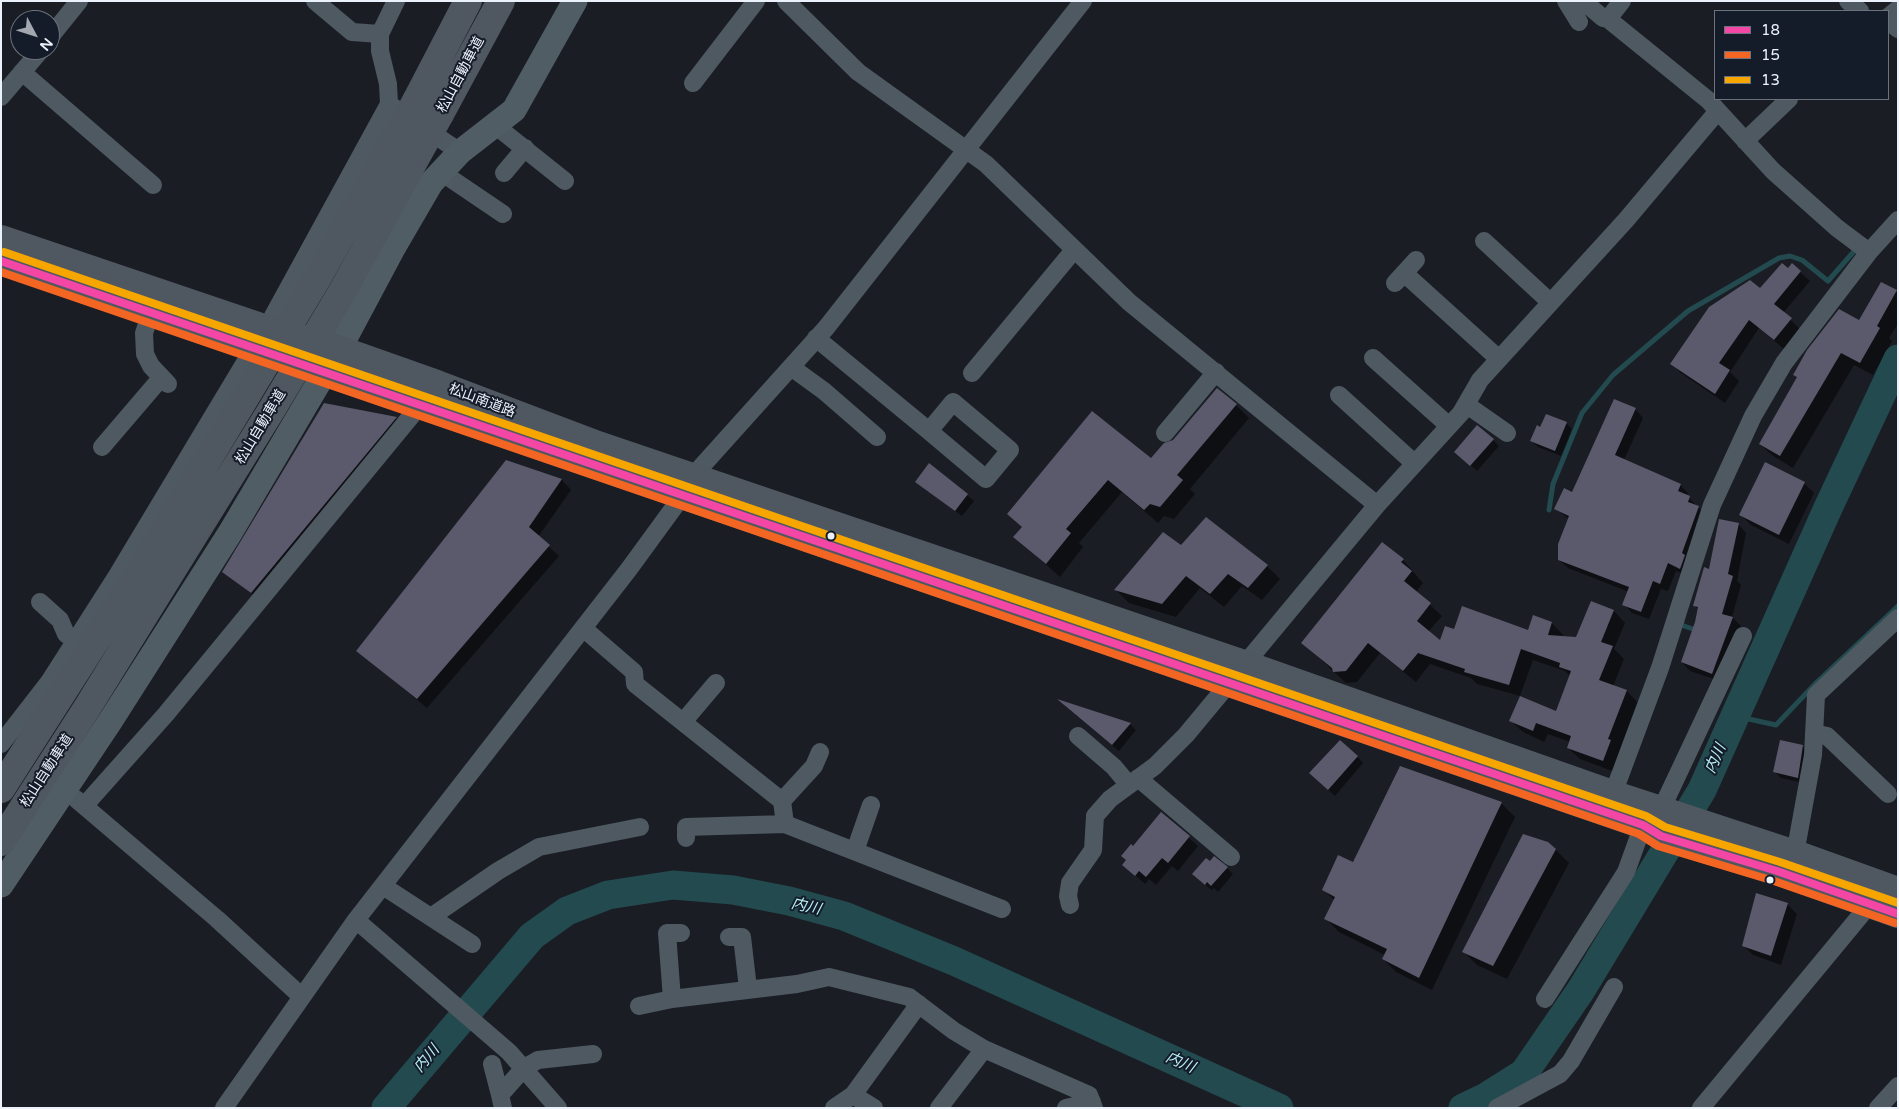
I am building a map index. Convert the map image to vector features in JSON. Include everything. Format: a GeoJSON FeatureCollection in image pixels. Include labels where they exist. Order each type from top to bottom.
{"type":"FeatureCollection","features":[{"type":"Feature","properties":{"kind":"highway"},"geometry":{"type":"LineString","coordinates":[[406,101],[455,1]]}},
{"type":"Feature","properties":{"kind":"highway","name":"松山自動車道"},"geometry":{"type":"LineString","coordinates":[[1,789],[152,551],[318,277],[387,153],[406,101],[468,1]]}},
{"type":"Feature","properties":{"kind":"highway","name":"松山自動車道"},"geometry":{"type":"LineString","coordinates":[[1,842],[87,708],[342,292],[501,1]]}},
{"type":"Feature","properties":{"kind":"highway","name":"松山南道路"},"geometry":{"type":"LineString","coordinates":[[1,239],[261,327],[420,405],[688,486],[1660,821],[1884,894]]}},
{"type":"Feature","properties":{"kind":"highway","name":"松山南道路"},"geometry":{"type":"LineString","coordinates":[[1,261],[151,312],[331,360],[437,384],[598,445],[688,486]]}},
{"type":"Feature","properties":{"kind":"highway","name":"松山南道路"},"geometry":{"type":"LineString","coordinates":[[1710,838],[1794,854],[1884,894],[1898,914]]}},
{"type":"Feature","properties":{"kind":"street"},"geometry":{"type":"LineString","coordinates":[[60,24],[78,1]]}},
{"type":"Feature","properties":{"kind":"street"},"geometry":{"type":"LineString","coordinates":[[314,1],[352,32],[380,34]]}},
{"type":"Feature","properties":{"kind":"street"},"geometry":{"type":"LineString","coordinates":[[396,1],[380,34],[380,51],[388,84],[460,152]]}},
{"type":"Feature","properties":{"kind":"street"},"geometry":{"type":"LineString","coordinates":[[1,885],[111,720],[230,533],[431,183],[460,152],[496,126],[514,110],[574,1]]}},
{"type":"Feature","properties":{"kind":"street"},"geometry":{"type":"LineString","coordinates":[[692,83],[756,1]]}},
{"type":"Feature","properties":{"kind":"street"},"geometry":{"type":"LineString","coordinates":[[786,1],[858,72],[967,150],[1004,180],[1129,302],[1377,505]]}},
{"type":"Feature","properties":{"kind":"street"},"geometry":{"type":"LineString","coordinates":[[224,1108],[356,920],[584,628],[688,486],[816,338],[967,150],[1083,1]]}},
{"type":"Feature","properties":{"kind":"street"},"geometry":{"type":"LineString","coordinates":[[1566,1],[1579,22]]}},
{"type":"Feature","properties":{"kind":"street"},"geometry":{"type":"LineString","coordinates":[[1583,1],[1708,100],[1717,112],[1793,190],[1870,252]]}},
{"type":"Feature","properties":{"kind":"street"},"geometry":{"type":"LineString","coordinates":[[1608,19],[1622,1]]}},
{"type":"Feature","properties":{"kind":"street"},"geometry":{"type":"LineString","coordinates":[[1848,1],[1859,10]]}},
{"type":"Feature","properties":{"kind":"street"},"geometry":{"type":"LineString","coordinates":[[1889,18],[1898,9]]}},
{"type":"Feature","properties":{"kind":"street"},"geometry":{"type":"LineString","coordinates":[[1889,20],[1898,30]]}},
{"type":"Feature","properties":{"kind":"street"},"geometry":{"type":"LineString","coordinates":[[1,97],[32,60]]}},
{"type":"Feature","properties":{"kind":"street"},"geometry":{"type":"LineString","coordinates":[[22,72],[153,185]]}},
{"type":"Feature","properties":{"kind":"street"},"geometry":{"type":"LineString","coordinates":[[1745,140],[1788,100]]}},
{"type":"Feature","properties":{"kind":"street"},"geometry":{"type":"LineString","coordinates":[[273,316],[406,101]]}},
{"type":"Feature","properties":{"kind":"street"},"geometry":{"type":"LineString","coordinates":[[1070,904],[1068,896],[1070,883],[1092,850],[1095,816],[1110,799],[1155,766],[1186,735],[1377,505],[1467,405],[1480,380],[1626,220],[1717,112]]}},
{"type":"Feature","properties":{"kind":"street"},"geometry":{"type":"LineString","coordinates":[[496,126],[565,181]]}},
{"type":"Feature","properties":{"kind":"street"},"geometry":{"type":"LineString","coordinates":[[504,173],[525,148]]}},
{"type":"Feature","properties":{"kind":"street"},"geometry":{"type":"LineString","coordinates":[[442,172],[503,214]]}},
{"type":"Feature","properties":{"kind":"street"},"geometry":{"type":"LineString","coordinates":[[1610,803],[1660,668],[1712,505],[1768,388],[1784,363],[1870,252],[1898,220]]}},
{"type":"Feature","properties":{"kind":"street"},"geometry":{"type":"LineString","coordinates":[[1484,241],[1550,302]]}},
{"type":"Feature","properties":{"kind":"street"},"geometry":{"type":"LineString","coordinates":[[972,373],[1074,250]]}},
{"type":"Feature","properties":{"kind":"street"},"geometry":{"type":"LineString","coordinates":[[1405,272],[1499,359]]}},
{"type":"Feature","properties":{"kind":"street"},"geometry":{"type":"LineString","coordinates":[[102,447],[165,381],[151,366],[146,354],[144,333],[151,312]]}},
{"type":"Feature","properties":{"kind":"street"},"geometry":{"type":"LineString","coordinates":[[816,338],[986,479],[1010,450],[953,402],[929,431]]}},
{"type":"Feature","properties":{"kind":"street"},"geometry":{"type":"LineString","coordinates":[[1373,358],[1448,426]]}},
{"type":"Feature","properties":{"kind":"street"},"geometry":{"type":"LineString","coordinates":[[1,744],[49,682],[76,640],[118,574],[246,361]]}},
{"type":"Feature","properties":{"kind":"street"},"geometry":{"type":"LineString","coordinates":[[791,367],[824,391],[877,437]]}},
{"type":"Feature","properties":{"kind":"street"},"geometry":{"type":"LineString","coordinates":[[1165,433],[1216,372]]}},
{"type":"Feature","properties":{"kind":"street"},"geometry":{"type":"LineString","coordinates":[[85,806],[166,714],[437,384]]}},
{"type":"Feature","properties":{"kind":"street"},"geometry":{"type":"LineString","coordinates":[[1339,396],[1414,463]]}},
{"type":"Feature","properties":{"kind":"street"},"geometry":{"type":"LineString","coordinates":[[1467,405],[1507,433]]}},
{"type":"Feature","properties":{"kind":"street"},"geometry":{"type":"LineString","coordinates":[[40,602],[60,620],[66,634],[76,640]]}},
{"type":"Feature","properties":{"kind":"street"},"geometry":{"type":"LineString","coordinates":[[1794,854],[1813,755],[1816,694],[1898,618]]}},
{"type":"Feature","properties":{"kind":"street"},"geometry":{"type":"LineString","coordinates":[[584,628],[634,672],[636,684],[782,801],[785,824]]}},
{"type":"Feature","properties":{"kind":"street"},"geometry":{"type":"LineString","coordinates":[[1544,998],[1660,821],[1743,636]]}},
{"type":"Feature","properties":{"kind":"street"},"geometry":{"type":"LineString","coordinates":[[682,722],[716,683]]}},
{"type":"Feature","properties":{"kind":"street"},"geometry":{"type":"LineString","coordinates":[[1814,733],[1827,736],[1888,794]]}},
{"type":"Feature","properties":{"kind":"street"},"geometry":{"type":"LineString","coordinates":[[1078,736],[1114,767],[1232,857]]}},
{"type":"Feature","properties":{"kind":"street"},"geometry":{"type":"LineString","coordinates":[[1,748],[85,806],[217,919],[301,996]]}},
{"type":"Feature","properties":{"kind":"street"},"geometry":{"type":"LineString","coordinates":[[782,801],[814,766],[820,752]]}},
{"type":"Feature","properties":{"kind":"street"},"geometry":{"type":"LineString","coordinates":[[855,851],[871,805]]}},
{"type":"Feature","properties":{"kind":"street"},"geometry":{"type":"LineString","coordinates":[[686,838],[686,827],[785,824],[1002,909]]}},
{"type":"Feature","properties":{"kind":"street"},"geometry":{"type":"LineString","coordinates":[[430,917],[498,870],[539,847],[640,827]]}},
{"type":"Feature","properties":{"kind":"street"},"geometry":{"type":"LineString","coordinates":[[383,886],[472,944]]}},
{"type":"Feature","properties":{"kind":"street"},"geometry":{"type":"LineString","coordinates":[[1701,1108],[1884,894]]}},
{"type":"Feature","properties":{"kind":"street"},"geometry":{"type":"LineString","coordinates":[[356,920],[486,1032],[524,1068],[558,1108]]}},
{"type":"Feature","properties":{"kind":"street"},"geometry":{"type":"LineString","coordinates":[[672,999],[667,933],[681,933]]}},
{"type":"Feature","properties":{"kind":"street"},"geometry":{"type":"LineString","coordinates":[[729,937],[742,937],[748,988]]}},
{"type":"Feature","properties":{"kind":"street"},"geometry":{"type":"LineString","coordinates":[[639,1006],[672,999],[748,988],[797,984],[829,977],[909,998],[954,1031],[984,1049],[1089,1095],[1093,1105],[1066,1108]]}},
{"type":"Feature","properties":{"kind":"street"},"geometry":{"type":"LineString","coordinates":[[1497,1108],[1560,1074],[1571,1061],[1614,987]]}},
{"type":"Feature","properties":{"kind":"street"},"geometry":{"type":"LineString","coordinates":[[834,1108],[853,1095],[919,1004]]}},
{"type":"Feature","properties":{"kind":"street"},"geometry":{"type":"LineString","coordinates":[[939,1108],[984,1049]]}},
{"type":"Feature","properties":{"kind":"street"},"geometry":{"type":"LineString","coordinates":[[501,1103],[524,1068],[538,1060],[593,1054]]}},
{"type":"Feature","properties":{"kind":"street"},"geometry":{"type":"LineString","coordinates":[[492,1064],[501,1103]]}},
{"type":"Feature","properties":{"kind":"street"},"geometry":{"type":"LineString","coordinates":[[1878,1108],[1898,1086]]}},
{"type":"Feature","properties":{"kind":"street"},"geometry":{"type":"LineString","coordinates":[[853,1095],[874,1108]]}},
{"type":"Feature","properties":{"kind":"building"},"geometry":{"type":"Polygon","coordinates":[[[1782,263],[1788,268],[1792,263],[1801,271],[1774,304],[1792,318],[1774,340],[1749,320],[1719,363],[1730,370],[1715,394],[1670,364],[1709,307],[1750,280],[1760,288],[1782,263]]]}},
{"type":"Feature","properties":{"kind":"building"},"geometry":{"type":"Polygon","coordinates":[[[1881,282],[1897,290],[1877,326],[1880,328],[1860,363],[1841,353],[1780,456],[1759,444],[1797,377],[1793,375],[1807,350],[1839,309],[1859,320],[1881,282]]]}},
{"type":"Feature","properties":{"kind":"building"},"geometry":{"type":"Polygon","coordinates":[[[1217,388],[1237,404],[1177,475],[1183,480],[1160,507],[1150,504],[1144,510],[1108,480],[1066,529],[1071,533],[1046,564],[1013,537],[1022,527],[1007,514],[1092,411],[1151,458],[1164,443],[1173,440],[1217,388]]]}},
{"type":"Feature","properties":{"kind":"building"},"geometry":{"type":"Polygon","coordinates":[[[1614,399],[1636,408],[1615,455],[1681,484],[1678,491],[1690,496],[1688,502],[1699,506],[1682,553],[1685,555],[1680,569],[1668,563],[1660,584],[1653,581],[1641,612],[1622,605],[1629,587],[1558,560],[1558,544],[1569,516],[1554,509],[1564,488],[1572,492],[1614,399]]]}},
{"type":"Feature","properties":{"kind":"building"},"geometry":{"type":"Polygon","coordinates":[[[324,403],[397,417],[251,593],[222,572],[324,403]]]}},
{"type":"Feature","properties":{"kind":"building"},"geometry":{"type":"Polygon","coordinates":[[[1546,414],[1567,422],[1555,451],[1530,441],[1537,425],[1540,427],[1546,414]]]}},
{"type":"Feature","properties":{"kind":"building"},"geometry":{"type":"Polygon","coordinates":[[[1477,425],[1494,439],[1470,466],[1454,452],[1477,425]]]}},
{"type":"Feature","properties":{"kind":"building"},"geometry":{"type":"Polygon","coordinates":[[[506,460],[562,479],[529,527],[550,545],[417,699],[356,651],[506,460]]]}},
{"type":"Feature","properties":{"kind":"building"},"geometry":{"type":"Polygon","coordinates":[[[1765,462],[1805,482],[1779,535],[1739,515],[1765,462]]]}},
{"type":"Feature","properties":{"kind":"building"},"geometry":{"type":"Polygon","coordinates":[[[929,463],[968,494],[955,511],[915,482],[929,463]]]}},
{"type":"Feature","properties":{"kind":"building"},"geometry":{"type":"Polygon","coordinates":[[[1206,517],[1268,565],[1248,588],[1228,574],[1210,594],[1186,576],[1162,604],[1114,590],[1163,532],[1181,545],[1206,517]]]}},
{"type":"Feature","properties":{"kind":"building"},"geometry":{"type":"Polygon","coordinates":[[[1719,519],[1739,523],[1728,574],[1733,576],[1722,614],[1733,617],[1712,674],[1681,662],[1695,622],[1698,607],[1693,606],[1704,567],[1709,569],[1719,519]]]}},
{"type":"Feature","properties":{"kind":"building"},"geometry":{"type":"Polygon","coordinates":[[[1382,542],[1404,559],[1401,562],[1412,571],[1404,581],[1431,603],[1417,621],[1440,640],[1445,626],[1454,629],[1462,606],[1528,630],[1533,615],[1552,622],[1548,635],[1576,637],[1591,601],[1614,610],[1601,642],[1613,646],[1599,680],[1627,690],[1608,739],[1611,740],[1603,761],[1567,748],[1571,736],[1536,723],[1533,731],[1509,721],[1520,696],[1556,711],[1571,671],[1559,667],[1560,663],[1521,649],[1509,685],[1464,672],[1465,669],[1418,653],[1403,671],[1368,643],[1346,671],[1333,672],[1332,668],[1301,643],[1382,542]]]}},
{"type":"Feature","properties":{"kind":"building"},"geometry":{"type":"Polygon","coordinates":[[[1057,699],[1131,723],[1112,745],[1057,699]]]}},
{"type":"Feature","properties":{"kind":"building"},"geometry":{"type":"Polygon","coordinates":[[[1340,740],[1358,756],[1328,790],[1309,773],[1340,740]]]}},
{"type":"Feature","properties":{"kind":"building"},"geometry":{"type":"Polygon","coordinates":[[[1780,740],[1803,745],[1798,778],[1773,772],[1780,740]]]}},
{"type":"Feature","properties":{"kind":"building"},"geometry":{"type":"Polygon","coordinates":[[[1400,766],[1502,802],[1419,978],[1382,959],[1387,949],[1324,919],[1335,897],[1322,890],[1338,855],[1353,862],[1400,766]]]}},
{"type":"Feature","properties":{"kind":"building"},"geometry":{"type":"Polygon","coordinates":[[[1161,812],[1190,836],[1168,863],[1162,858],[1146,877],[1139,871],[1135,876],[1122,865],[1126,860],[1121,856],[1131,844],[1133,846],[1161,812]]]}},
{"type":"Feature","properties":{"kind":"building"},"geometry":{"type":"Polygon","coordinates":[[[1523,834],[1548,842],[1556,849],[1493,966],[1462,952],[1523,834]]]}},
{"type":"Feature","properties":{"kind":"building"},"geometry":{"type":"Polygon","coordinates":[[[1214,856],[1228,867],[1211,886],[1207,882],[1205,885],[1192,874],[1206,858],[1210,861],[1214,856]]]}},
{"type":"Feature","properties":{"kind":"building"},"geometry":{"type":"Polygon","coordinates":[[[1756,893],[1788,903],[1771,956],[1742,946],[1756,893]]]}},
{"type":"Feature","properties":{"kind":"waterway"},"geometry":{"type":"LineString","coordinates":[[1549,510],[1553,484],[1582,413],[1613,375],[1688,311],[1779,258],[1790,256],[1802,260],[1828,281],[1856,249]]}},
{"type":"Feature","properties":{"kind":"waterway","name":"内川"},"geometry":{"type":"LineString","coordinates":[[1463,1108],[1486,1097],[1524,1073],[1581,990],[1702,790],[1828,508],[1898,359]]}},
{"type":"Feature","properties":{"kind":"waterway"},"geometry":{"type":"LineString","coordinates":[[1735,716],[1776,725],[1817,682],[1898,606]]}},
{"type":"Feature","properties":{"kind":"waterway"},"geometry":{"type":"LineString","coordinates":[[1682,622],[1681,625],[1699,631]]}},
{"type":"Feature","properties":{"kind":"waterway","name":"内川"},"geometry":{"type":"LineString","coordinates":[[386,1108],[532,936],[567,911],[608,895],[673,885],[733,890],[789,901],[844,916],[954,961],[1279,1108]]}},
{"type":"Feature","properties":{"kind":"transit line","name":"13"},"geometry":{"type":"LineString","coordinates":[[4,252],[1646,816],[1665,827],[1780,862],[1898,903]]}},
{"type":"Feature","properties":{"kind":"transit line","name":"18"},"geometry":{"type":"LineString","coordinates":[[1,261],[1643,825],[1661,836],[1777,871],[1898,914]]}},
{"type":"Feature","properties":{"kind":"transit line","name":"15"},"geometry":{"type":"LineString","coordinates":[[1,272],[1639,834],[1658,846],[1774,881],[1895,923]]}}]}
